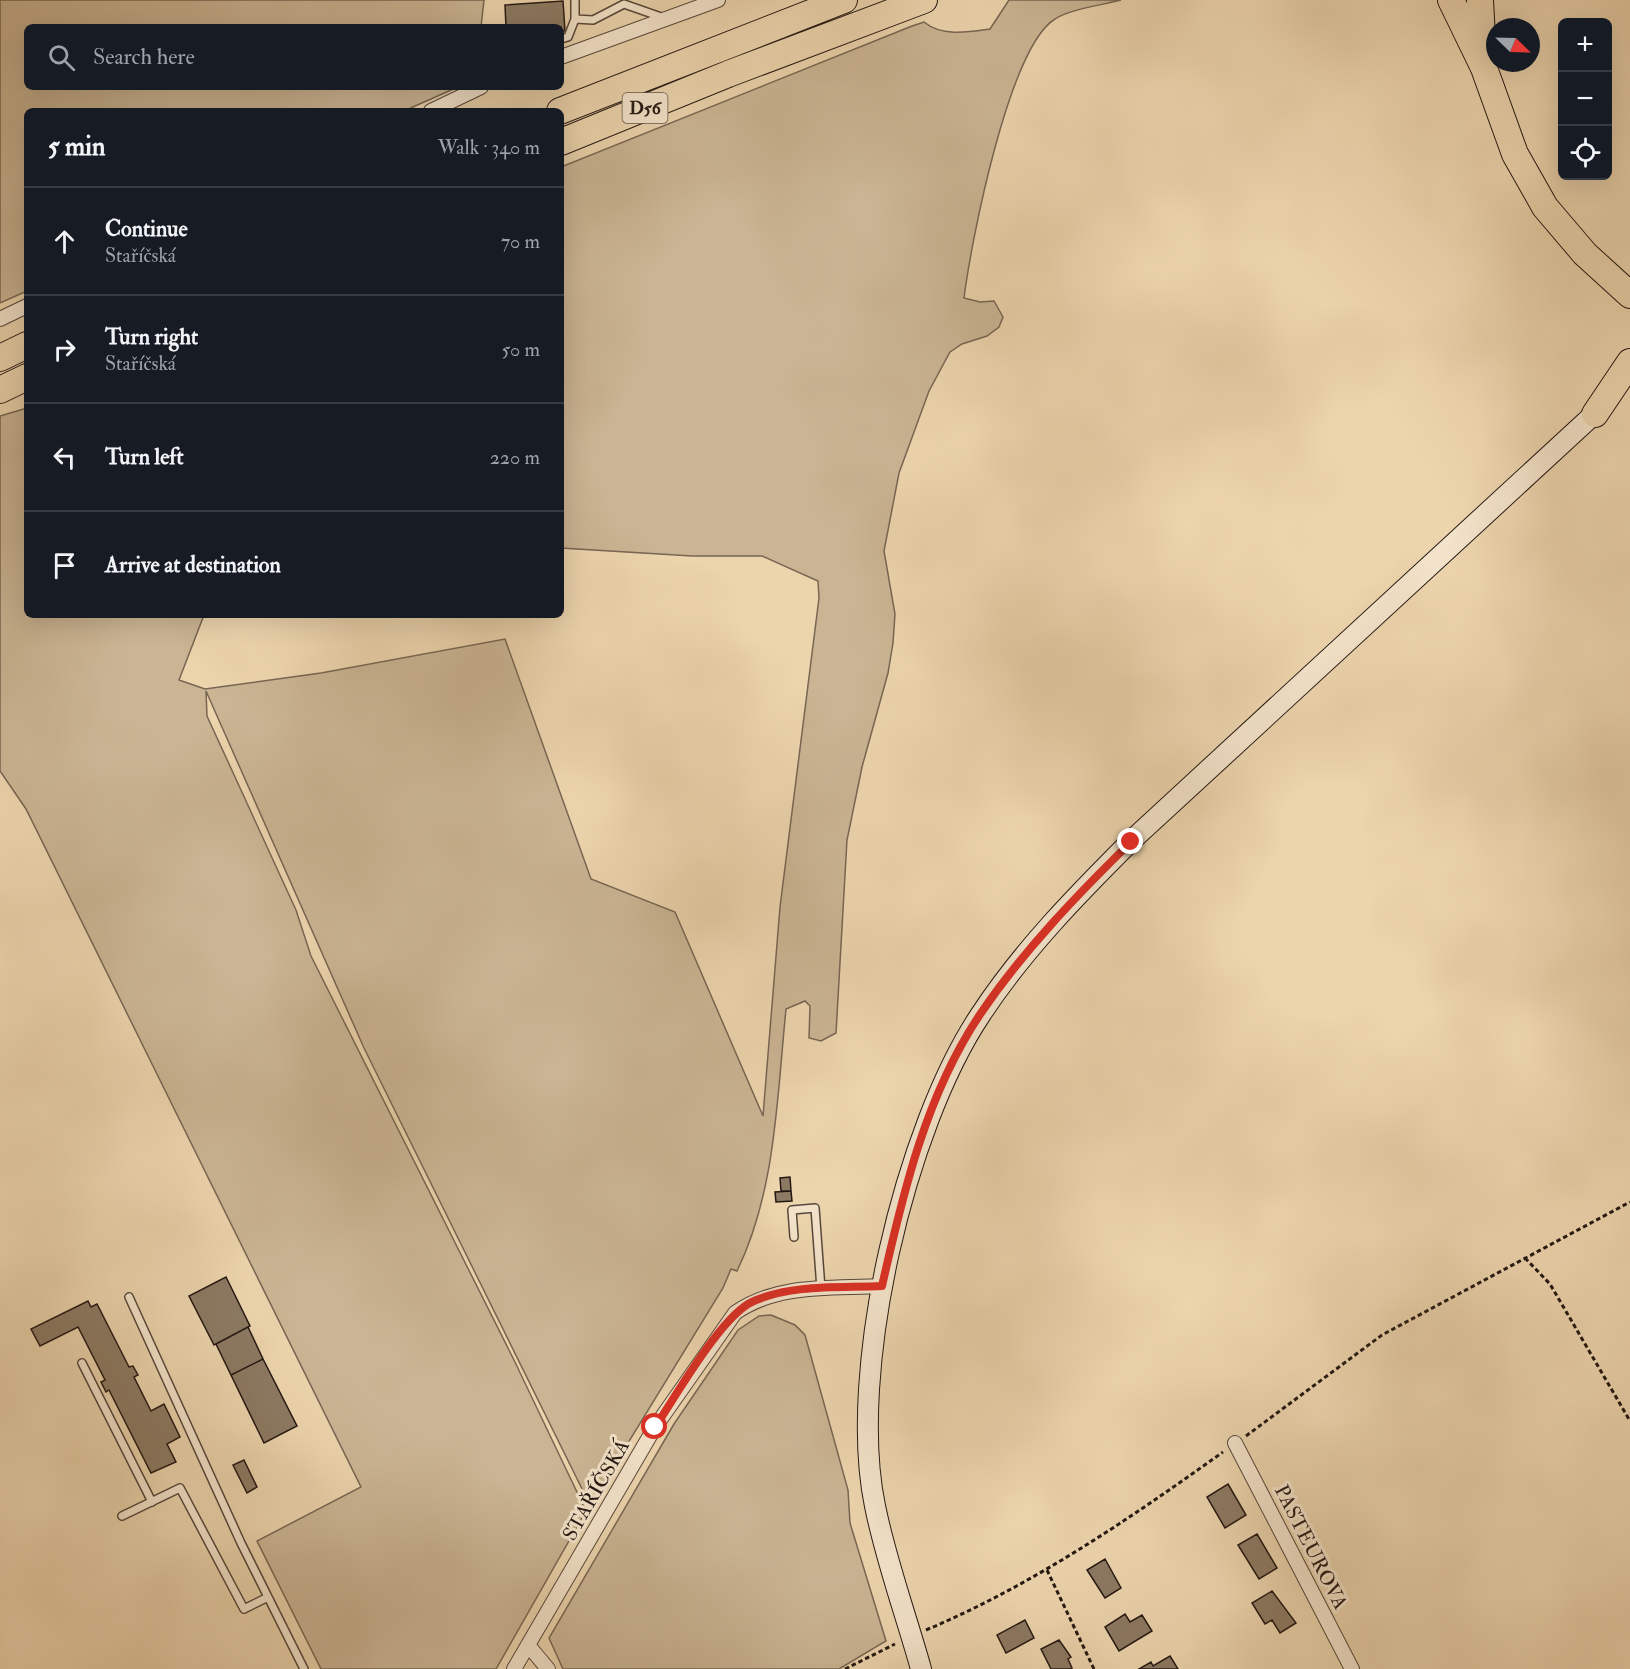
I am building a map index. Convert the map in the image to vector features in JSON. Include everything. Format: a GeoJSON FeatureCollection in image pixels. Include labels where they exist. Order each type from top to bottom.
{"type":"FeatureCollection","features":[{"type":"Feature","properties":{"kind":"highway","name":"D56"},"geometry":{"type":"LineString","coordinates":[[564,109],[844,0]]}},
{"type":"Feature","properties":{"kind":"highway","name":"D56"},"geometry":{"type":"LineString","coordinates":[[564,141],[728,74],[924,0]]}},
{"type":"Feature","properties":{"kind":"highway"},"geometry":{"type":"LineString","coordinates":[[1451,0],[1484,68],[1503,126],[1529,181],[1564,232],[1618,279],[1630,295]]}},
{"type":"Feature","properties":{"kind":"highway"},"geometry":{"type":"LineString","coordinates":[[1480,0],[1484,68]]}},
{"type":"Feature","properties":{"kind":"highway"},"geometry":{"type":"LineString","coordinates":[[1618,279],[1630,313]]}},
{"type":"Feature","properties":{"kind":"highway"},"geometry":{"type":"LineString","coordinates":[[0,358],[24,346]]}},
{"type":"Feature","properties":{"kind":"highway"},"geometry":{"type":"LineString","coordinates":[[1595,414],[1630,362]]}},
{"type":"Feature","properties":{"kind":"highway"},"geometry":{"type":"LineString","coordinates":[[0,391],[24,379]]}},
{"type":"Feature","properties":{"kind":"street"},"geometry":{"type":"LineString","coordinates":[[564,56],[718,0]]}},
{"type":"Feature","properties":{"kind":"street"},"geometry":{"type":"LineString","coordinates":[[437,108],[475,90]]}},
{"type":"Feature","properties":{"kind":"street"},"geometry":{"type":"LineString","coordinates":[[0,319],[24,307]]}},
{"type":"Feature","properties":{"kind":"street"},"geometry":{"type":"LineString","coordinates":[[921,1669],[875,1505],[870,1464],[869,1412],[882,1286],[900,1208],[923,1133],[952,1067],[980,1014],[1034,943],[1083,889],[1131,842],[1595,414],[1630,377]]}},
{"type":"Feature","properties":{"kind":"street","name":"STAŘÍČSKÁ"},"geometry":{"type":"LineString","coordinates":[[514,1669],[655,1427],[735,1313],[751,1301],[774,1293],[882,1286]]}},
{"type":"Feature","properties":{"kind":"street","name":"PASTEUROVA"},"geometry":{"type":"LineString","coordinates":[[1235,1443],[1352,1669]]}},
{"type":"Feature","properties":{"kind":"street"},"geometry":{"type":"LineString","coordinates":[[528,1645],[548,1669]]}},
{"type":"Feature","properties":{"kind":"lane"},"geometry":{"type":"LineString","coordinates":[[564,38],[568,37],[575,19],[575,0]]}},
{"type":"Feature","properties":{"kind":"lane"},"geometry":{"type":"LineString","coordinates":[[575,19],[593,20],[624,2],[666,19]]}},
{"type":"Feature","properties":{"kind":"lane"},"geometry":{"type":"LineString","coordinates":[[0,391],[24,384]]}},
{"type":"Feature","properties":{"kind":"lane"},"geometry":{"type":"LineString","coordinates":[[794,1237],[792,1210],[815,1208],[821,1289]]}},
{"type":"Feature","properties":{"kind":"lane"},"geometry":{"type":"LineString","coordinates":[[129,1297],[268,1597],[304,1669]]}},
{"type":"Feature","properties":{"kind":"lane"},"geometry":{"type":"LineString","coordinates":[[82,1363],[152,1502]]}},
{"type":"Feature","properties":{"kind":"lane"},"geometry":{"type":"LineString","coordinates":[[122,1516],[180,1488],[244,1609],[268,1597]]}},
{"type":"Feature","properties":{"kind":"path"},"geometry":{"type":"LineString","coordinates":[[845,1669],[1047,1570],[1135,1515],[1382,1335],[1630,1202]]}},
{"type":"Feature","properties":{"kind":"path"},"geometry":{"type":"LineString","coordinates":[[1525,1258],[1550,1284],[1630,1421]]}},
{"type":"Feature","properties":{"kind":"path"},"geometry":{"type":"LineString","coordinates":[[1047,1570],[1094,1669]]}},
{"type":"Feature","properties":{"kind":"shaded area"},"geometry":{"type":"Polygon","coordinates":[[[0,0],[484,0],[481,24],[24,24],[24,90],[451,90],[411,108],[24,108],[24,292],[0,303],[0,0]]]}},
{"type":"Feature","properties":{"kind":"shaded area"},"geometry":{"type":"Polygon","coordinates":[[[1009,0],[1121,0],[1078,10],[1055,19],[1038,37],[1022,67],[995,148],[975,235],[964,298],[980,302],[994,301],[1003,317],[999,327],[987,336],[962,344],[950,352],[929,391],[899,473],[884,551],[895,614],[893,643],[888,673],[862,767],[847,840],[836,1033],[821,1041],[809,1038],[810,1006],[805,1001],[786,1009],[773,1143],[760,1209],[750,1240],[737,1271],[731,1269],[723,1288],[590,1505],[364,1048],[206,691],[207,716],[296,910],[311,956],[514,1360],[586,1511],[496,1669],[321,1669],[257,1541],[361,1487],[26,809],[0,771],[0,416],[24,409],[24,618],[203,618],[179,680],[205,689],[321,673],[505,639],[591,879],[675,912],[763,1116],[780,907],[819,598],[818,581],[762,556],[692,556],[564,548],[564,166],[924,22],[947,32],[990,29],[1009,0]]]}},
{"type":"Feature","properties":{"kind":"shaded area"},"geometry":{"type":"Polygon","coordinates":[[[771,1315],[795,1325],[805,1335],[848,1490],[850,1523],[886,1641],[839,1669],[563,1669],[549,1638],[674,1424],[738,1330],[759,1316],[771,1315]]]}},
{"type":"Feature","properties":{"kind":"building"},"geometry":{"type":"Polygon","coordinates":[[[563,1],[565,31],[564,24],[506,24],[505,5],[563,1]]]}},
{"type":"Feature","properties":{"kind":"building"},"geometry":{"type":"Polygon","coordinates":[[[790,1177],[791,1191],[781,1191],[780,1178],[790,1177]]]}},
{"type":"Feature","properties":{"kind":"building"},"geometry":{"type":"Polygon","coordinates":[[[791,1191],[792,1201],[776,1202],[775,1192],[791,1191]]]}},
{"type":"Feature","properties":{"kind":"building"},"geometry":{"type":"Polygon","coordinates":[[[226,1277],[250,1326],[214,1345],[189,1296],[226,1277]]]}},
{"type":"Feature","properties":{"kind":"building"},"geometry":{"type":"Polygon","coordinates":[[[88,1301],[91,1307],[97,1304],[129,1367],[133,1366],[138,1375],[134,1377],[151,1411],[164,1404],[180,1437],[167,1444],[176,1462],[151,1473],[109,1390],[106,1392],[101,1382],[105,1380],[78,1327],[40,1346],[31,1329],[88,1301]]]}},
{"type":"Feature","properties":{"kind":"building"},"geometry":{"type":"Polygon","coordinates":[[[248,1327],[263,1359],[231,1375],[216,1344],[248,1327]]]}},
{"type":"Feature","properties":{"kind":"building"},"geometry":{"type":"Polygon","coordinates":[[[263,1359],[297,1426],[264,1443],[231,1375],[263,1359]]]}},
{"type":"Feature","properties":{"kind":"building"},"geometry":{"type":"Polygon","coordinates":[[[244,1460],[257,1487],[247,1493],[233,1465],[244,1460]]]}},
{"type":"Feature","properties":{"kind":"building"},"geometry":{"type":"Polygon","coordinates":[[[1228,1484],[1246,1515],[1225,1528],[1207,1497],[1228,1484]]]}},
{"type":"Feature","properties":{"kind":"building"},"geometry":{"type":"Polygon","coordinates":[[[1257,1534],[1277,1568],[1259,1579],[1238,1545],[1257,1534]]]}},
{"type":"Feature","properties":{"kind":"building"},"geometry":{"type":"Polygon","coordinates":[[[1105,1559],[1121,1588],[1105,1598],[1087,1570],[1105,1559]]]}},
{"type":"Feature","properties":{"kind":"building"},"geometry":{"type":"Polygon","coordinates":[[[1272,1591],[1296,1623],[1280,1633],[1272,1620],[1265,1624],[1252,1603],[1272,1591]]]}},
{"type":"Feature","properties":{"kind":"building"},"geometry":{"type":"Polygon","coordinates":[[[1125,1614],[1130,1622],[1142,1615],[1152,1631],[1119,1651],[1105,1627],[1125,1614]]]}},
{"type":"Feature","properties":{"kind":"building"},"geometry":{"type":"Polygon","coordinates":[[[1025,1620],[1034,1638],[1006,1653],[997,1635],[1025,1620]]]}},
{"type":"Feature","properties":{"kind":"building"},"geometry":{"type":"Polygon","coordinates":[[[1059,1640],[1071,1657],[1068,1659],[1072,1668],[1051,1669],[1041,1649],[1059,1640]]]}},
{"type":"Feature","properties":{"kind":"building"},"geometry":{"type":"Polygon","coordinates":[[[1170,1656],[1178,1669],[1139,1669],[1151,1662],[1153,1666],[1170,1656]]]}},
{"type":"Feature","properties":{"kind":"route"},"geometry":{"type":"LineString","coordinates":[[655,1427],[717,1336],[735,1313],[751,1301],[774,1293],[797,1290],[882,1286],[900,1208],[923,1133],[952,1067],[980,1014],[1034,943],[1083,889],[1131,842]]}}]}
